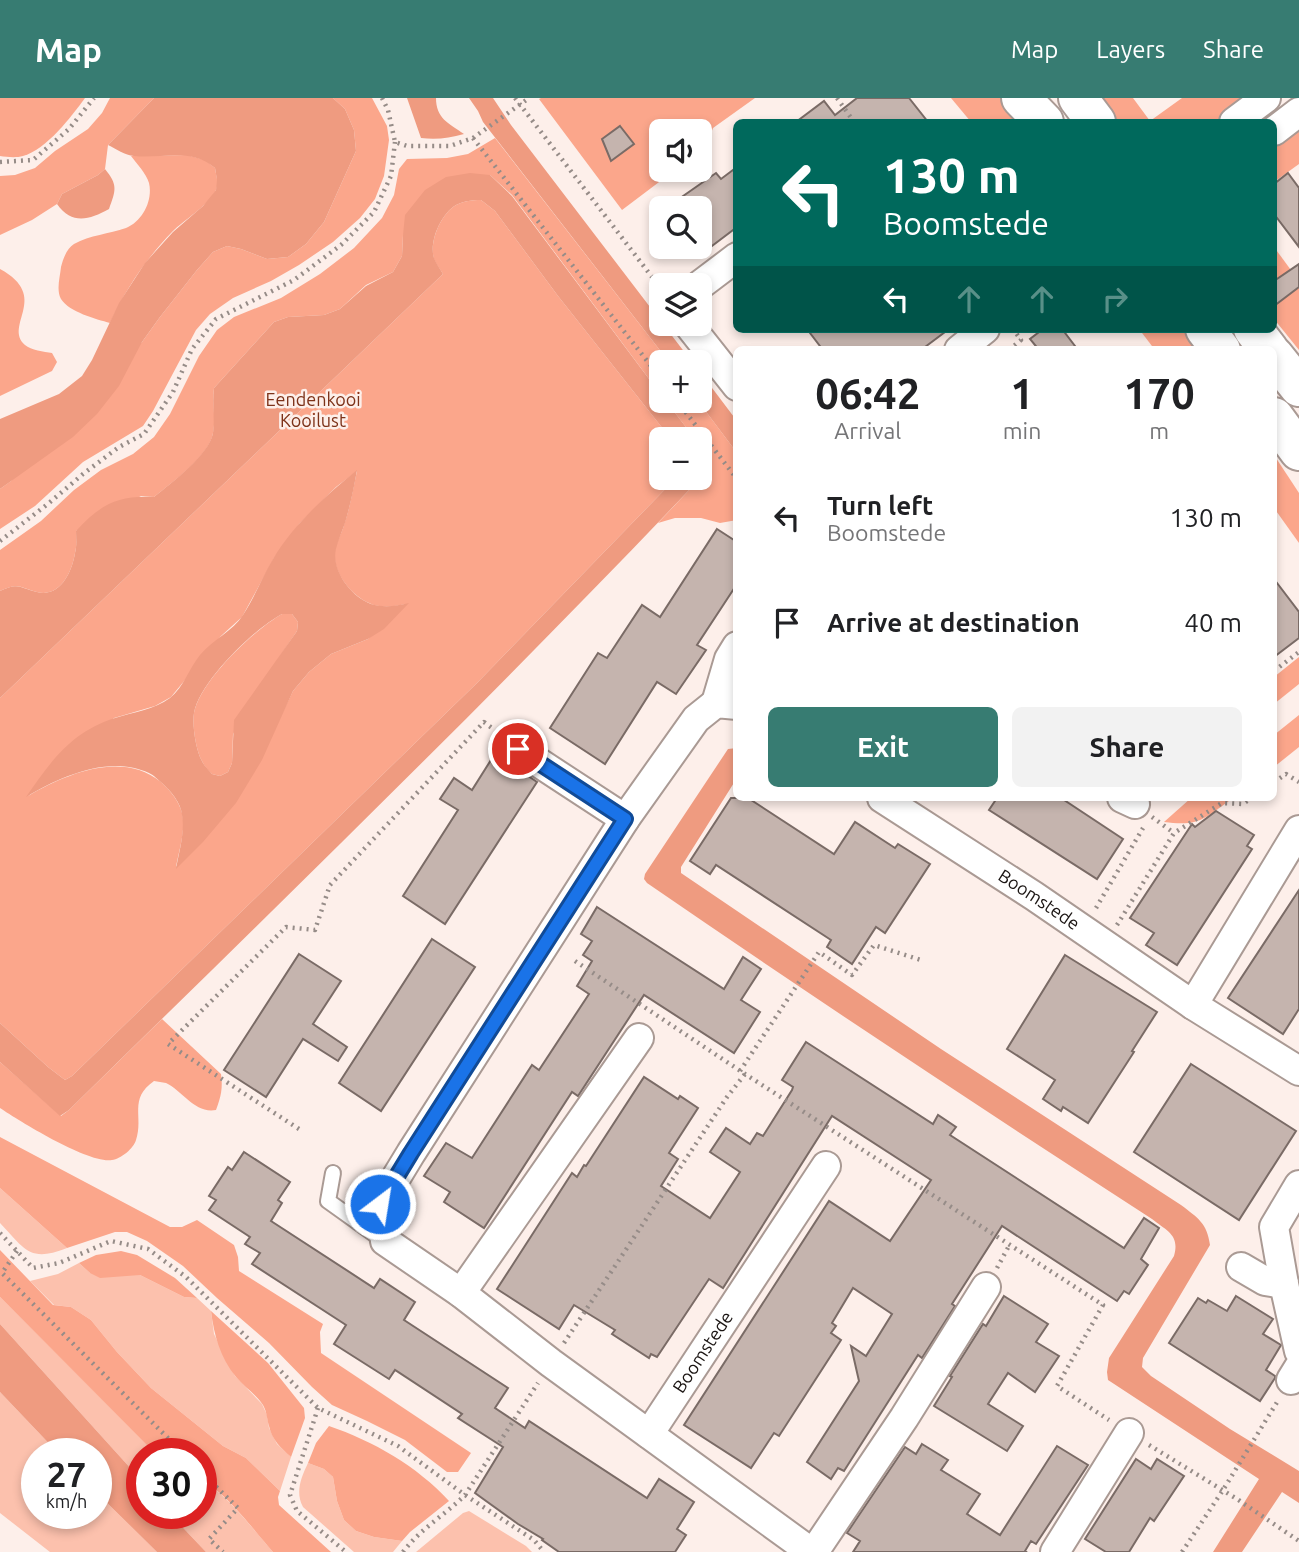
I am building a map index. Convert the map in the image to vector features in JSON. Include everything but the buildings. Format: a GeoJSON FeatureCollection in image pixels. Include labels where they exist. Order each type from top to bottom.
{"type":"FeatureCollection","features":[{"type":"Feature","properties":{"kind":"main road"},"geometry":{"type":"LineString","coordinates":[[1021,98],[1041,119]]}},
{"type":"Feature","properties":{"kind":"main road"},"geometry":{"type":"LineString","coordinates":[[1078,98],[1094,119]]}},
{"type":"Feature","properties":{"kind":"main road"},"geometry":{"type":"LineString","coordinates":[[1277,360],[1299,387]]}},
{"type":"Feature","properties":{"kind":"main road"},"geometry":{"type":"LineString","coordinates":[[1277,421],[1299,451]]}},
{"type":"Feature","properties":{"kind":"street"},"geometry":{"type":"LineString","coordinates":[[1238,119],[1266,98]]}},
{"type":"Feature","properties":{"kind":"street"},"geometry":{"type":"LineString","coordinates":[[1277,129],[1299,112]]}},
{"type":"Feature","properties":{"kind":"street"},"geometry":{"type":"LineString","coordinates":[[712,276],[733,260]]}},
{"type":"Feature","properties":{"kind":"street"},"geometry":{"type":"LineString","coordinates":[[964,346],[980,333]]}},
{"type":"Feature","properties":{"kind":"street"},"geometry":{"type":"LineString","coordinates":[[697,336],[733,381]]}},
{"type":"Feature","properties":{"kind":"street"},"geometry":{"type":"LineString","coordinates":[[733,652],[729,659],[726,704],[696,719],[625,819],[380,1204],[385,1241],[461,1293],[551,1363],[813,1552],[904,1418],[986,1287]]}},
{"type":"Feature","properties":{"kind":"street"},"geometry":{"type":"LineString","coordinates":[[518,749],[625,819]]}},
{"type":"Feature","properties":{"kind":"street","name":"Boomstede"},"geometry":{"type":"LineString","coordinates":[[887,801],[1193,1005],[1299,1071]]}},
{"type":"Feature","properties":{"kind":"street"},"geometry":{"type":"LineString","coordinates":[[1193,1005],[1299,830]]}},
{"type":"Feature","properties":{"kind":"street"},"geometry":{"type":"LineString","coordinates":[[461,1293],[639,1038]]}},
{"type":"Feature","properties":{"kind":"street","name":"Boomstede"},"geometry":{"type":"LineString","coordinates":[[649,1434],[826,1166]]}},
{"type":"Feature","properties":{"kind":"street"},"geometry":{"type":"LineString","coordinates":[[1299,1185],[1274,1227],[1299,1350]]}},
{"type":"Feature","properties":{"kind":"street"},"geometry":{"type":"LineString","coordinates":[[1241,1267],[1265,1281],[1284,1283]]}},
{"type":"Feature","properties":{"kind":"street"},"geometry":{"type":"LineString","coordinates":[[1055,1552],[1129,1433]]}},
{"type":"Feature","properties":{"kind":"lane"},"geometry":{"type":"LineString","coordinates":[[333,1173],[328,1200],[385,1241]]}},
{"type":"Feature","properties":{"kind":"path"},"geometry":{"type":"LineString","coordinates":[[0,162],[33,160],[69,129],[94,98]]}},
{"type":"Feature","properties":{"kind":"path"},"geometry":{"type":"LineString","coordinates":[[0,541],[119,447],[144,434],[173,392],[191,349],[216,320],[294,280],[341,245],[374,212],[391,176],[395,142],[388,110],[382,98]]}},
{"type":"Feature","properties":{"kind":"path"},"geometry":{"type":"LineString","coordinates":[[515,98],[649,273]]}},
{"type":"Feature","properties":{"kind":"path"},"geometry":{"type":"LineString","coordinates":[[395,142],[407,146],[450,146],[473,138],[529,98]]}},
{"type":"Feature","properties":{"kind":"path"},"geometry":{"type":"LineString","coordinates":[[837,98],[852,119]]}},
{"type":"Feature","properties":{"kind":"path"},"geometry":{"type":"LineString","coordinates":[[473,138],[649,363]]}},
{"type":"Feature","properties":{"kind":"path"},"geometry":{"type":"LineString","coordinates":[[1014,346],[1021,340],[1016,333]]}},
{"type":"Feature","properties":{"kind":"path"},"geometry":{"type":"LineString","coordinates":[[686,413],[733,474]]}},
{"type":"Feature","properties":{"kind":"path"},"geometry":{"type":"LineString","coordinates":[[1277,669],[1299,652]]}},
{"type":"Feature","properties":{"kind":"path"},"geometry":{"type":"LineString","coordinates":[[299,1129],[168,1044],[286,927],[314,930],[330,885],[484,722],[518,749]]}},
{"type":"Feature","properties":{"kind":"path"},"geometry":{"type":"LineString","coordinates":[[1277,780],[1286,774],[1299,782]]}},
{"type":"Feature","properties":{"kind":"path"},"geometry":{"type":"LineString","coordinates":[[1094,937],[1174,833],[1222,803],[1243,804],[1247,801]]}},
{"type":"Feature","properties":{"kind":"path"},"geometry":{"type":"LineString","coordinates":[[1094,937],[1141,811],[1174,833]]}},
{"type":"Feature","properties":{"kind":"path"},"geometry":{"type":"LineString","coordinates":[[403,1552],[412,1540],[465,1495],[720,1108],[819,952],[852,975],[874,945],[924,961]]}},
{"type":"Feature","properties":{"kind":"path"},"geometry":{"type":"LineString","coordinates":[[575,961],[1103,1305],[1057,1386],[1299,1541]]}},
{"type":"Feature","properties":{"kind":"path"},"geometry":{"type":"LineString","coordinates":[[0,1233],[33,1268],[59,1263],[111,1241],[148,1249],[186,1277],[318,1409],[398,1446],[465,1495],[534,1540],[544,1552]]}},
{"type":"Feature","properties":{"kind":"path"},"geometry":{"type":"LineString","coordinates":[[17,1251],[2,1273],[168,1438]]}},
{"type":"Feature","properties":{"kind":"path"},"geometry":{"type":"LineString","coordinates":[[1182,1552],[1256,1439],[1295,1373]]}},
{"type":"Feature","properties":{"kind":"path"},"geometry":{"type":"LineString","coordinates":[[318,1409],[290,1496],[297,1511],[346,1552]]}},
{"type":"Feature","properties":{"kind":"path"},"geometry":{"type":"LineString","coordinates":[[217,1488],[238,1508],[209,1539],[223,1552]]}},
{"type":"Feature","properties":{"kind":"shaded area"},"geometry":{"type":"Polygon","coordinates":[[[154,98],[333,98],[345,109],[354,130],[356,151],[324,222],[306,244],[288,257],[267,259],[227,246],[213,252],[142,342],[119,386],[97,414],[73,437],[0,489],[0,419],[59,394],[82,376],[119,303],[145,263],[216,190],[215,168],[206,162],[176,155],[134,156],[108,145],[154,98]]]}},
{"type":"Feature","properties":{"kind":"shaded area"},"geometry":{"type":"Polygon","coordinates":[[[407,98],[436,98],[441,115],[464,134],[421,138],[407,98]]]}},
{"type":"Feature","properties":{"kind":"shaded area"},"geometry":{"type":"Polygon","coordinates":[[[469,98],[493,98],[649,306],[649,336],[672,336],[683,350],[660,350],[483,122],[469,98]]]}},
{"type":"Feature","properties":{"kind":"shaded area"},"geometry":{"type":"Polygon","coordinates":[[[105,169],[114,188],[109,209],[88,218],[75,218],[57,204],[62,194],[105,169]]]}},
{"type":"Feature","properties":{"kind":"shaded area"},"geometry":{"type":"Polygon","coordinates":[[[470,173],[490,175],[512,196],[649,379],[649,411],[495,211],[481,200],[459,203],[444,217],[434,237],[434,258],[443,274],[0,698],[0,591],[16,586],[37,592],[52,591],[64,582],[68,575],[76,548],[76,531],[93,514],[119,500],[154,497],[188,468],[204,450],[213,433],[214,388],[274,322],[288,317],[324,315],[340,309],[366,286],[393,272],[402,256],[405,215],[425,190],[446,177],[470,173]]]}},
{"type":"Feature","properties":{"kind":"shaded area"},"geometry":{"type":"Polygon","coordinates":[[[712,388],[733,416],[733,448],[707,413],[712,413],[712,388]]]}},
{"type":"Feature","properties":{"kind":"shaded area"},"geometry":{"type":"Polygon","coordinates":[[[650,413],[675,413],[686,427],[662,427],[650,413]]]}},
{"type":"Feature","properties":{"kind":"shaded area"},"geometry":{"type":"Polygon","coordinates":[[[357,470],[335,557],[344,582],[356,595],[371,604],[390,606],[409,603],[384,629],[368,639],[331,654],[309,672],[293,691],[262,760],[236,803],[176,869],[182,835],[181,811],[169,790],[149,773],[118,766],[85,770],[26,797],[63,749],[86,731],[115,718],[157,705],[175,694],[200,655],[243,615],[273,559],[291,534],[311,511],[357,470]],[[282,614],[270,621],[243,643],[217,672],[198,700],[194,713],[195,738],[200,757],[212,774],[220,776],[228,772],[232,763],[234,720],[297,631],[298,622],[292,614],[282,614]]]}},
{"type":"Feature","properties":{"kind":"shaded area"},"geometry":{"type":"Polygon","coordinates":[[[664,490],[689,490],[473,712],[69,1110],[60,1116],[0,1062],[0,1023],[65,1080],[72,1076],[477,683],[664,490]]]}},
{"type":"Feature","properties":{"kind":"shaded area"},"geometry":{"type":"Polygon","coordinates":[[[733,748],[733,784],[681,867],[681,873],[941,1049],[1181,1205],[1204,1226],[1210,1245],[1143,1358],[1142,1367],[1151,1376],[1230,1429],[1299,1471],[1299,1503],[1282,1492],[1242,1552],[1213,1552],[1259,1479],[1108,1380],[1109,1358],[1174,1256],[1175,1243],[1171,1234],[772,969],[644,879],[728,749],[733,748]]]}},
{"type":"Feature","properties":{"kind":"shaded area"},"geometry":{"type":"Polygon","coordinates":[[[0,1188],[67,1248],[36,1254],[22,1246],[0,1223],[0,1188]]]}},
{"type":"Feature","properties":{"kind":"shaded area"},"geometry":{"type":"Polygon","coordinates":[[[79,1263],[90,1273],[140,1275],[184,1297],[197,1298],[211,1311],[214,1334],[235,1376],[262,1404],[277,1444],[291,1457],[280,1491],[246,1458],[223,1446],[217,1438],[213,1438],[151,1388],[91,1320],[71,1307],[54,1305],[30,1281],[58,1274],[79,1263]]]}},
{"type":"Feature","properties":{"kind":"shaded area"},"geometry":{"type":"Polygon","coordinates":[[[0,1297],[141,1438],[126,1438],[126,1463],[112,1448],[112,1438],[103,1438],[0,1324],[0,1297]]]}},
{"type":"Feature","properties":{"kind":"shaded area"},"geometry":{"type":"Polygon","coordinates":[[[0,1324],[103,1438],[44,1438],[0,1392],[0,1324]]]}},
{"type":"Feature","properties":{"kind":"shaded area"},"geometry":{"type":"Polygon","coordinates":[[[0,1392],[44,1438],[21,1438],[21,1529],[112,1529],[112,1508],[126,1522],[126,1529],[134,1529],[157,1552],[50,1552],[0,1513],[0,1392]]]}},
{"type":"Feature","properties":{"kind":"shaded area"},"geometry":{"type":"Polygon","coordinates":[[[112,1448],[126,1463],[126,1522],[112,1508],[112,1448]]]}},
{"type":"Feature","properties":{"kind":"shaded area"},"geometry":{"type":"Polygon","coordinates":[[[308,1463],[324,1469],[333,1477],[344,1520],[356,1531],[402,1541],[393,1552],[354,1552],[303,1507],[299,1490],[308,1463]]]}},
{"type":"Feature","properties":{"kind":"shaded area"},"geometry":{"type":"Polygon","coordinates":[[[217,1491],[273,1552],[206,1552],[184,1529],[217,1529],[217,1491]]]}},
{"type":"Feature","properties":{"kind":"shaded area"},"geometry":{"type":"Polygon","coordinates":[[[469,1511],[526,1546],[532,1552],[416,1552],[469,1511]]]}},
{"type":"Feature","properties":{"kind":"shaded area"},"geometry":{"type":"Polygon","coordinates":[[[134,1529],[184,1529],[206,1552],[157,1552],[134,1529]]]}},
{"type":"Feature","properties":{"kind":"green space"},"geometry":{"type":"Polygon","coordinates":[[[0,98],[85,98],[66,123],[41,147],[23,156],[14,157],[0,156],[0,98]]]}},
{"type":"Feature","properties":{"kind":"green space"},"geometry":{"type":"Polygon","coordinates":[[[110,98],[154,98],[108,145],[105,169],[62,194],[57,204],[32,220],[0,235],[0,176],[15,175],[35,168],[88,129],[102,113],[110,98]]]}},
{"type":"Feature","properties":{"kind":"green space"},"geometry":{"type":"Polygon","coordinates":[[[333,98],[372,98],[387,126],[389,140],[384,176],[375,199],[360,218],[333,242],[299,265],[233,298],[210,314],[196,330],[143,426],[83,462],[35,506],[0,529],[0,489],[11,481],[142,342],[213,252],[227,246],[267,259],[288,257],[306,244],[324,222],[356,151],[354,130],[345,109],[333,98]]]}},
{"type":"Feature","properties":{"kind":"green space"},"geometry":{"type":"Polygon","coordinates":[[[755,98],[712,131],[712,119],[649,119],[649,182],[659,182],[622,210],[539,99],[755,98]]]}},
{"type":"Feature","properties":{"kind":"green space"},"geometry":{"type":"Polygon","coordinates":[[[951,98],[1003,98],[1020,119],[968,119],[951,98]]]}},
{"type":"Feature","properties":{"kind":"green space"},"geometry":{"type":"Polygon","coordinates":[[[1096,98],[1133,98],[1149,119],[1112,119],[1096,98]]]}},
{"type":"Feature","properties":{"kind":"green space"},"geometry":{"type":"Polygon","coordinates":[[[1182,98],[1246,98],[1220,119],[1153,119],[1182,98]]]}},
{"type":"Feature","properties":{"kind":"green space"},"geometry":{"type":"Polygon","coordinates":[[[1299,126],[1299,164],[1277,180],[1277,143],[1299,126]]]}},
{"type":"Feature","properties":{"kind":"green space"},"geometry":{"type":"Polygon","coordinates":[[[495,138],[660,350],[649,350],[649,379],[512,195],[490,175],[403,235],[402,256],[393,272],[366,285],[340,309],[324,315],[288,317],[274,322],[214,388],[214,427],[205,450],[189,468],[154,497],[141,496],[76,531],[76,548],[64,582],[45,593],[16,586],[0,591],[0,550],[41,521],[74,490],[101,470],[133,454],[154,437],[170,414],[199,356],[217,330],[234,317],[281,298],[320,274],[354,248],[382,218],[394,195],[399,169],[407,159],[447,158],[468,154],[495,138]]]}},
{"type":"Feature","properties":{"kind":"green space"},"geometry":{"type":"Polygon","coordinates":[[[187,155],[205,160],[215,168],[217,182],[213,196],[172,232],[153,253],[129,287],[110,323],[70,308],[61,299],[59,292],[62,264],[69,248],[86,239],[132,225],[142,215],[148,203],[149,183],[131,156],[187,155]]]}},
{"type":"Feature","properties":{"kind":"green space","name":"Eendenkooi Kooilust"},"geometry":{"type":"Polygon","coordinates":[[[481,200],[495,211],[662,427],[649,427],[649,490],[664,490],[477,683],[65,1080],[0,1023],[0,698],[443,274],[435,261],[434,238],[448,211],[467,201],[481,200]],[[357,471],[336,487],[300,523],[274,558],[242,617],[221,636],[171,697],[155,706],[114,718],[28,796],[76,773],[94,769],[129,768],[146,773],[168,789],[181,809],[183,833],[176,867],[277,724],[293,691],[309,672],[331,654],[368,639],[407,604],[374,605],[362,599],[344,582],[335,559],[357,471]]]}},
{"type":"Feature","properties":{"kind":"green space"},"geometry":{"type":"Polygon","coordinates":[[[1277,251],[1299,281],[1299,350],[1277,323],[1277,251]]]}},
{"type":"Feature","properties":{"kind":"green space"},"geometry":{"type":"Polygon","coordinates":[[[0,269],[15,279],[25,300],[20,337],[28,347],[52,353],[57,362],[52,371],[0,396],[0,269]]]}},
{"type":"Feature","properties":{"kind":"green space"},"geometry":{"type":"Polygon","coordinates":[[[1142,333],[1185,333],[1194,346],[1152,346],[1142,333]]]}},
{"type":"Feature","properties":{"kind":"green space"},"geometry":{"type":"Polygon","coordinates":[[[675,413],[707,413],[733,448],[733,521],[720,523],[701,518],[675,518],[658,523],[689,490],[712,490],[712,427],[686,427],[675,413]]]}},
{"type":"Feature","properties":{"kind":"green space"},"geometry":{"type":"Polygon","coordinates":[[[1277,460],[1299,493],[1299,543],[1277,512],[1277,460]]]}},
{"type":"Feature","properties":{"kind":"green space"},"geometry":{"type":"Polygon","coordinates":[[[282,614],[292,614],[298,622],[297,631],[233,734],[232,763],[228,772],[220,776],[212,774],[200,757],[195,738],[194,713],[198,700],[217,672],[243,644],[282,614]]]}},
{"type":"Feature","properties":{"kind":"green space"},"geometry":{"type":"Polygon","coordinates":[[[1299,657],[1299,684],[1277,702],[1277,675],[1299,657]]]}},
{"type":"Feature","properties":{"kind":"green space"},"geometry":{"type":"Polygon","coordinates":[[[1299,715],[1299,747],[1277,765],[1277,733],[1299,715]]]}},
{"type":"Feature","properties":{"kind":"green space"},"geometry":{"type":"Polygon","coordinates":[[[1188,801],[1229,801],[1194,822],[1164,822],[1188,801]]]}},
{"type":"Feature","properties":{"kind":"green space"},"geometry":{"type":"Polygon","coordinates":[[[162,1019],[221,1074],[221,1092],[216,1110],[202,1109],[166,1083],[154,1081],[141,1095],[135,1143],[130,1150],[112,1160],[88,1156],[72,1149],[0,1108],[0,1062],[61,1116],[162,1019]]]}},
{"type":"Feature","properties":{"kind":"green space"},"geometry":{"type":"Polygon","coordinates":[[[0,1137],[170,1227],[182,1227],[197,1220],[234,1245],[239,1271],[323,1324],[320,1332],[321,1353],[471,1453],[458,1472],[447,1472],[405,1440],[332,1405],[269,1343],[183,1266],[147,1241],[127,1232],[115,1232],[67,1248],[0,1188],[0,1137]]]}},
{"type":"Feature","properties":{"kind":"green space"},"geometry":{"type":"Polygon","coordinates":[[[0,1250],[53,1305],[71,1307],[91,1320],[151,1388],[213,1438],[140,1438],[0,1297],[0,1250]]]}},
{"type":"Feature","properties":{"kind":"green space"},"geometry":{"type":"Polygon","coordinates":[[[121,1251],[137,1255],[175,1278],[197,1298],[184,1297],[140,1275],[100,1278],[79,1263],[96,1255],[121,1251]]]}},
{"type":"Feature","properties":{"kind":"green space"},"geometry":{"type":"Polygon","coordinates":[[[211,1311],[268,1363],[304,1408],[305,1418],[291,1457],[272,1435],[263,1405],[236,1377],[226,1362],[216,1337],[211,1311]]]}},
{"type":"Feature","properties":{"kind":"green space"},"geometry":{"type":"Polygon","coordinates":[[[329,1426],[362,1439],[409,1466],[449,1501],[402,1541],[356,1531],[344,1520],[333,1477],[324,1469],[308,1463],[316,1443],[329,1426]]]}},
{"type":"Feature","properties":{"kind":"green space"},"geometry":{"type":"Polygon","coordinates":[[[217,1441],[246,1458],[280,1491],[279,1505],[331,1552],[273,1552],[217,1491],[217,1441]]]}},
{"type":"Feature","properties":{"kind":"route"},"geometry":{"type":"LineString","coordinates":[[380,1204],[625,819],[518,749]]}}]}
